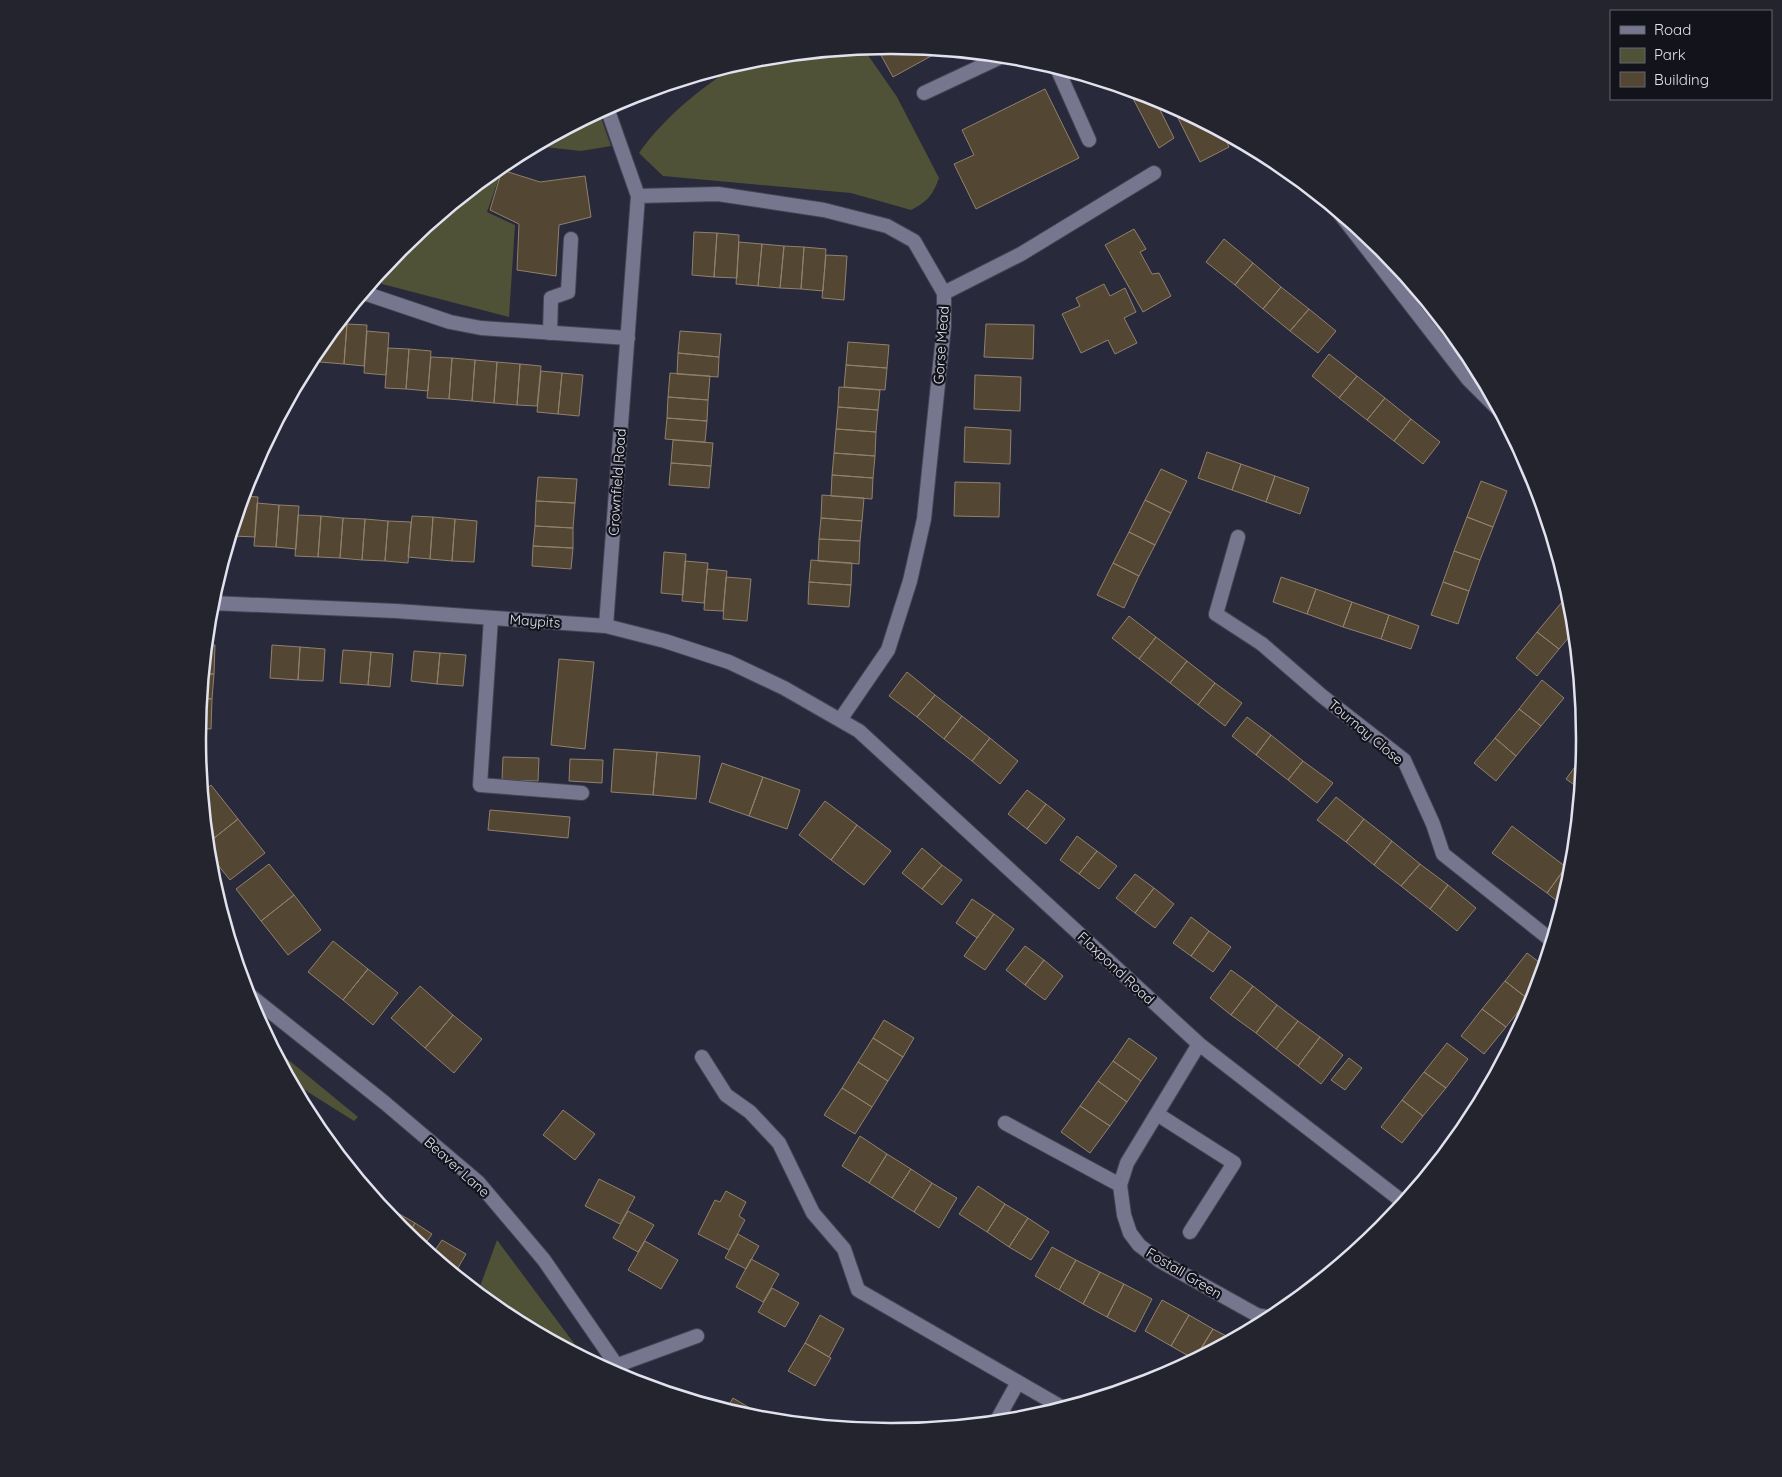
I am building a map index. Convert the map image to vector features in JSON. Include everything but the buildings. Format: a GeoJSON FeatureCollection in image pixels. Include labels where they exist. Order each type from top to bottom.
{"type":"FeatureCollection","features":[{"type":"Feature","properties":{"kind":"street"},"geometry":{"type":"LineString","coordinates":[[924,93],[991,62]]}},
{"type":"Feature","properties":{"kind":"street"},"geometry":{"type":"LineString","coordinates":[[1060,75],[1089,140]]}},
{"type":"Feature","properties":{"kind":"street","name":"Crownfield Road"},"geometry":{"type":"LineString","coordinates":[[606,626],[638,196],[609,115]]}},
{"type":"Feature","properties":{"kind":"street"},"geometry":{"type":"LineString","coordinates":[[944,293],[1021,254],[1154,173]]}},
{"type":"Feature","properties":{"kind":"street","name":"Gorse Mead"},"geometry":{"type":"LineString","coordinates":[[638,196],[718,194],[824,210],[887,226],[914,241],[944,293],[944,326],[924,519],[910,581],[888,650],[840,720]]}},
{"type":"Feature","properties":{"kind":"street"},"geometry":{"type":"LineString","coordinates":[[550,333],[551,298],[568,292],[571,239]]}},
{"type":"Feature","properties":{"kind":"street"},"geometry":{"type":"LineString","coordinates":[[1382,262],[1468,379],[1482,393]]}},
{"type":"Feature","properties":{"kind":"street"},"geometry":{"type":"LineString","coordinates":[[370,295],[450,322],[481,328],[628,338]]}},
{"type":"Feature","properties":{"kind":"street","name":"Tournay Close"},"geometry":{"type":"LineString","coordinates":[[1238,537],[1216,614],[1262,644],[1322,696],[1404,760],[1433,824],[1443,854],[1546,936]]}},
{"type":"Feature","properties":{"kind":"street","name":"Maypits"},"geometry":{"type":"LineString","coordinates":[[219,603],[606,626],[729,662],[784,688],[840,720]]}},
{"type":"Feature","properties":{"kind":"street"},"geometry":{"type":"LineString","coordinates":[[491,618],[480,785],[582,792]]}},
{"type":"Feature","properties":{"kind":"street","name":"Flaxpond Road"},"geometry":{"type":"LineString","coordinates":[[840,720],[859,731],[1199,1044],[1398,1198]]}},
{"type":"Feature","properties":{"kind":"street","name":"Beaver Lane"},"geometry":{"type":"LineString","coordinates":[[259,1002],[385,1103],[478,1182],[544,1260],[602,1347],[618,1365]]}},
{"type":"Feature","properties":{"kind":"street"},"geometry":{"type":"LineString","coordinates":[[1005,1123],[1120,1184],[1127,1163],[1199,1044]]}},
{"type":"Feature","properties":{"kind":"street"},"geometry":{"type":"LineString","coordinates":[[702,1057],[726,1095],[750,1112],[779,1143],[813,1213],[844,1249],[858,1290],[1055,1403]]}},
{"type":"Feature","properties":{"kind":"street"},"geometry":{"type":"LineString","coordinates":[[1157,1114],[1234,1163],[1190,1232]]}},
{"type":"Feature","properties":{"kind":"street","name":"Fostall Green"},"geometry":{"type":"LineString","coordinates":[[1120,1184],[1130,1233],[1139,1245],[1160,1261],[1259,1315]]}},
{"type":"Feature","properties":{"kind":"street"},"geometry":{"type":"LineString","coordinates":[[618,1365],[697,1336]]}},
{"type":"Feature","properties":{"kind":"street"},"geometry":{"type":"LineString","coordinates":[[1001,1414],[1018,1382]]}},
{"type":"Feature","properties":{"kind":"green space"},"geometry":{"type":"Polygon","coordinates":[[[846,55],[868,55],[897,97],[939,178],[929,197],[911,210],[851,193],[663,176],[639,153],[661,126],[722,75],[757,67],[846,55]]]}},
{"type":"Feature","properties":{"kind":"green space"},"geometry":{"type":"Polygon","coordinates":[[[601,118],[611,146],[581,151],[546,147],[601,118]]]}},
{"type":"Feature","properties":{"kind":"green space"},"geometry":{"type":"Polygon","coordinates":[[[499,177],[487,212],[515,225],[509,317],[382,284],[381,281],[407,254],[474,195],[499,177]]]}},
{"type":"Feature","properties":{"kind":"green space"},"geometry":{"type":"Polygon","coordinates":[[[286,1058],[358,1117],[354,1121],[303,1089],[286,1058]]]}},
{"type":"Feature","properties":{"kind":"green space"},"geometry":{"type":"Polygon","coordinates":[[[497,1240],[577,1347],[549,1332],[480,1286],[497,1240]]]}}]}
